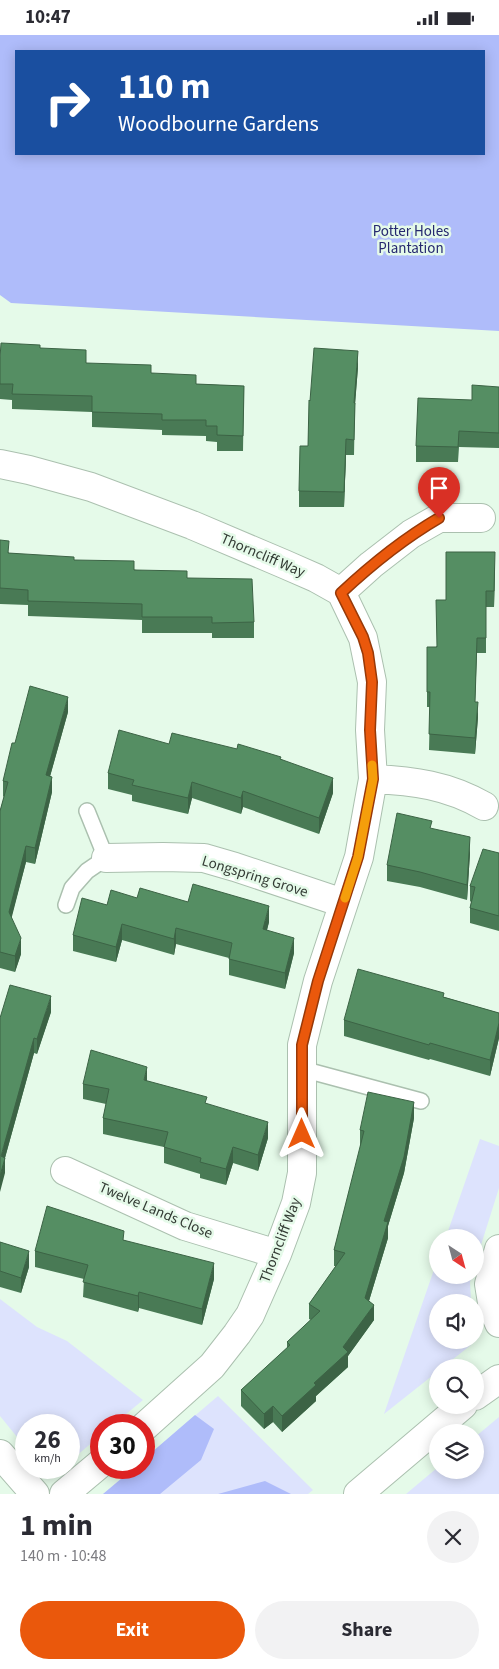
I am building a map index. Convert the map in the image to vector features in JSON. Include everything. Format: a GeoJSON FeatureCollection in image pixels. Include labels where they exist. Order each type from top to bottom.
{"type":"FeatureCollection","features":[{"type":"Feature","properties":{"kind":"street","name":"Thorncliff Way"},"geometry":{"type":"LineString","coordinates":[[0,464],[30,470],[91,487],[174,518],[316,578],[341,593],[363,637],[368,653],[372,682],[370,730],[373,779],[358,857],[318,981],[302,1045],[302,1173],[296,1203],[277,1254],[250,1315],[238,1334],[212,1366],[155,1417]]}},
{"type":"Feature","properties":{"kind":"street"},"geometry":{"type":"LineString","coordinates":[[341,593],[371,565],[411,535],[439,518],[481,518]]}},
{"type":"Feature","properties":{"kind":"street"},"geometry":{"type":"LineString","coordinates":[[373,779],[412,781],[432,785],[468,797],[491,809]]}},
{"type":"Feature","properties":{"kind":"street","name":"Longspring Grove"},"geometry":{"type":"LineString","coordinates":[[106,859],[204,858],[343,903]]}},
{"type":"Feature","properties":{"kind":"street","name":"Twelve Lands Close"},"geometry":{"type":"LineString","coordinates":[[65,1171],[185,1225],[277,1254]]}},
{"type":"Feature","properties":{"kind":"street"},"geometry":{"type":"LineString","coordinates":[[499,1249],[489,1284],[493,1309],[499,1323]]}},
{"type":"Feature","properties":{"kind":"street"},"geometry":{"type":"LineString","coordinates":[[484,1390],[499,1379]]}},
{"type":"Feature","properties":{"kind":"street"},"geometry":{"type":"LineString","coordinates":[[358,1494],[452,1414]]}},
{"type":"Feature","properties":{"kind":"street"},"geometry":{"type":"LineString","coordinates":[[0,1454],[34,1494]]}},
{"type":"Feature","properties":{"kind":"street"},"geometry":{"type":"LineString","coordinates":[[64,1494],[90,1472]]}},
{"type":"Feature","properties":{"kind":"lane"},"geometry":{"type":"LineString","coordinates":[[66,905],[72,888],[87,871],[106,859],[87,811]]}},
{"type":"Feature","properties":{"kind":"lane"},"geometry":{"type":"LineString","coordinates":[[302,1069],[421,1101]]}},
{"type":"Feature","properties":{"kind":"shaded area"},"geometry":{"type":"Polygon","coordinates":[[[480,1139],[499,1146],[499,1188],[484,1236],[484,1229],[449,1229],[480,1139]]]}},
{"type":"Feature","properties":{"kind":"shaded area"},"geometry":{"type":"Polygon","coordinates":[[[429,1284],[470,1284],[471,1294],[429,1294],[429,1349],[466,1349],[453,1359],[429,1359],[429,1378],[384,1414],[429,1284]]]}},
{"type":"Feature","properties":{"kind":"shaded area"},"geometry":{"type":"Polygon","coordinates":[[[0,1299],[37,1327],[67,1341],[143,1400],[126,1414],[90,1414],[90,1444],[80,1453],[80,1414],[15,1414],[15,1434],[0,1416],[0,1299]]]}},
{"type":"Feature","properties":{"kind":"shaded area"},"geometry":{"type":"Polygon","coordinates":[[[218,1396],[313,1490],[308,1494],[103,1494],[121,1479],[155,1479],[155,1450],[218,1396]]]}},
{"type":"Feature","properties":{"kind":"shaded area"},"geometry":{"type":"Polygon","coordinates":[[[499,1417],[499,1494],[406,1494],[429,1475],[429,1479],[484,1479],[484,1430],[499,1417]]]}},
{"type":"Feature","properties":{"kind":"green space","name":"Potter Holes Plantation"},"geometry":{"type":"Polygon","coordinates":[[[0,35],[499,35],[499,331],[11,303],[0,295],[0,35]]]}},
{"type":"Feature","properties":{"kind":"green space"},"geometry":{"type":"Polygon","coordinates":[[[195,1415],[214,1429],[201,1460],[160,1494],[103,1494],[121,1479],[155,1479],[155,1450],[195,1415]]]}},
{"type":"Feature","properties":{"kind":"green space"},"geometry":{"type":"Polygon","coordinates":[[[265,1481],[291,1494],[218,1494],[265,1481]]]}},
{"type":"Feature","properties":{"kind":"building"},"geometry":{"type":"Polygon","coordinates":[[[1,343],[40,345],[40,348],[86,350],[86,363],[151,365],[151,373],[196,375],[196,384],[244,386],[243,436],[217,435],[217,426],[206,426],[206,420],[162,420],[162,414],[92,412],[92,396],[12,394],[13,384],[0,384],[1,343]]]}},
{"type":"Feature","properties":{"kind":"building"},"geometry":{"type":"Polygon","coordinates":[[[314,348],[358,351],[354,403],[354,440],[346,439],[344,492],[299,491],[300,446],[308,446],[309,400],[314,348]]]}},
{"type":"Feature","properties":{"kind":"building"},"geometry":{"type":"Polygon","coordinates":[[[472,385],[499,387],[499,433],[459,431],[458,447],[416,446],[418,398],[472,400],[472,385]]]}},
{"type":"Feature","properties":{"kind":"building"},"geometry":{"type":"Polygon","coordinates":[[[0,540],[9,541],[8,553],[74,557],[74,560],[134,561],[134,570],[187,571],[187,578],[252,579],[254,622],[212,623],[212,617],[142,617],[142,604],[28,601],[28,590],[0,588],[0,540]]]}},
{"type":"Feature","properties":{"kind":"building"},"geometry":{"type":"Polygon","coordinates":[[[446,552],[495,552],[494,591],[486,591],[486,638],[477,638],[475,702],[478,702],[475,738],[429,734],[430,692],[427,692],[427,647],[437,647],[436,600],[446,600],[446,552]]]}},
{"type":"Feature","properties":{"kind":"building"},"geometry":{"type":"Polygon","coordinates":[[[30,686],[68,697],[46,775],[52,777],[35,848],[26,846],[9,912],[21,938],[15,956],[0,952],[0,811],[8,782],[3,781],[12,743],[15,743],[30,686]]]}},
{"type":"Feature","properties":{"kind":"building"},"geometry":{"type":"Polygon","coordinates":[[[119,730],[169,744],[172,733],[237,749],[238,744],[281,757],[280,759],[333,778],[319,818],[243,791],[241,798],[192,782],[188,798],[132,785],[134,780],[108,773],[119,730]]]}},
{"type":"Feature","properties":{"kind":"building"},"geometry":{"type":"Polygon","coordinates":[[[397,813],[432,821],[430,828],[470,837],[467,885],[387,865],[397,813]]]}},
{"type":"Feature","properties":{"kind":"building"},"geometry":{"type":"Polygon","coordinates":[[[483,849],[499,853],[499,916],[470,908],[475,887],[470,886],[483,849]]]}},
{"type":"Feature","properties":{"kind":"building"},"geometry":{"type":"Polygon","coordinates":[[[193,884],[269,906],[263,929],[294,938],[285,973],[229,959],[232,943],[176,928],[174,939],[122,924],[116,947],[73,935],[82,898],[107,905],[111,890],[137,898],[140,888],[188,902],[193,884]]]}},
{"type":"Feature","properties":{"kind":"building"},"geometry":{"type":"Polygon","coordinates":[[[358,969],[444,993],[443,997],[499,1013],[499,1023],[490,1060],[430,1043],[429,1045],[344,1020],[358,969]]]}},
{"type":"Feature","properties":{"kind":"building"},"geometry":{"type":"Polygon","coordinates":[[[10,985],[51,996],[37,1039],[34,1038],[1,1156],[5,1158],[0,1176],[0,1018],[10,985]]]}},
{"type":"Feature","properties":{"kind":"building"},"geometry":{"type":"Polygon","coordinates":[[[91,1050],[147,1067],[144,1080],[207,1097],[205,1103],[268,1122],[258,1155],[233,1147],[226,1169],[200,1162],[201,1158],[164,1147],[168,1132],[103,1118],[109,1089],[83,1084],[91,1050]]]}},
{"type":"Feature","properties":{"kind":"building"},"geometry":{"type":"Polygon","coordinates":[[[368,1092],[414,1102],[404,1157],[384,1221],[388,1222],[365,1298],[374,1305],[343,1347],[348,1352],[314,1383],[316,1385],[282,1416],[273,1406],[264,1414],[241,1390],[290,1345],[287,1342],[320,1311],[309,1304],[345,1253],[334,1250],[364,1131],[360,1130],[368,1092]]]}},
{"type":"Feature","properties":{"kind":"building"},"geometry":{"type":"Polygon","coordinates":[[[47,1206],[124,1231],[123,1240],[214,1263],[202,1309],[139,1292],[138,1296],[83,1282],[88,1265],[35,1251],[47,1206]]]}},
{"type":"Feature","properties":{"kind":"building"},"geometry":{"type":"Polygon","coordinates":[[[0,1242],[29,1251],[21,1278],[0,1271],[0,1242]]]}},
{"type":"Feature","properties":{"kind":"slow traffic"},"geometry":{"type":"LineString","coordinates":[[345,898],[358,857],[373,779],[372,765]]}},
{"type":"Feature","properties":{"kind":"route"},"geometry":{"type":"LineString","coordinates":[[302,1134],[302,1045],[318,981],[358,857],[373,779],[370,730],[372,682],[368,653],[355,618],[341,593],[371,565],[411,535],[439,518]]}}]}
